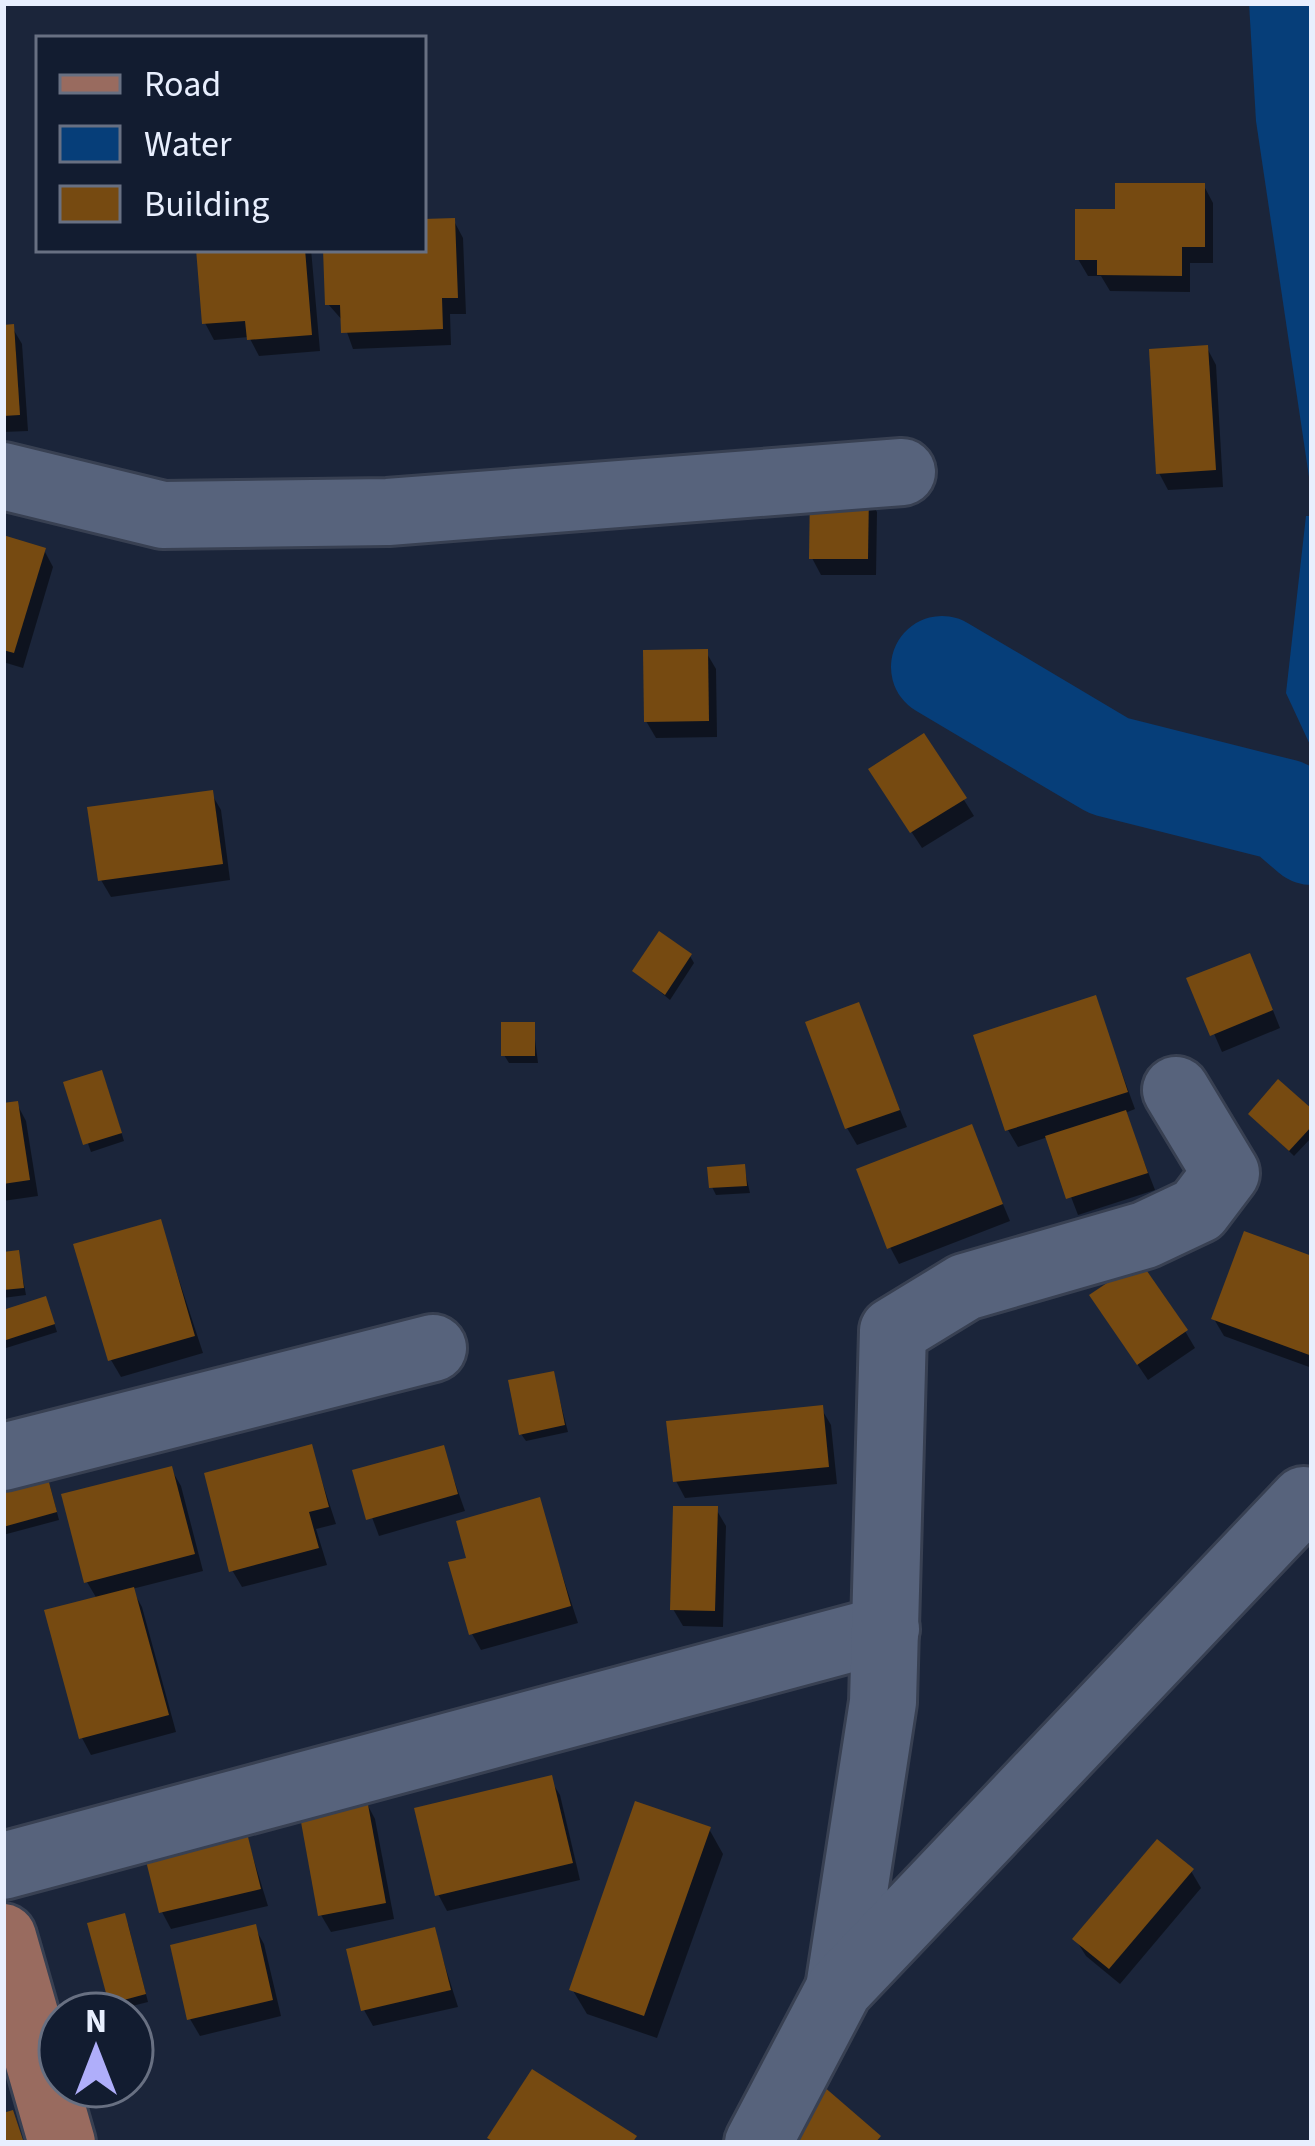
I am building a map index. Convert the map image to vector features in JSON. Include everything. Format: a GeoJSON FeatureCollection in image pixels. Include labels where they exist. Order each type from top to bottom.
{"type":"FeatureCollection","features":[{"type":"Feature","properties":{"kind":"main road"},"geometry":{"type":"LineString","coordinates":[[3,1937],[62,2143]]}},
{"type":"Feature","properties":{"kind":"street"},"geometry":{"type":"LineString","coordinates":[[3,476],[163,515],[388,512],[902,472]]}},
{"type":"Feature","properties":{"kind":"street"},"geometry":{"type":"LineString","coordinates":[[839,1989],[883,1702],[893,1330],[965,1287],[1145,1235],[1198,1210],[1226,1173],[1176,1090]]}},
{"type":"Feature","properties":{"kind":"street"},"geometry":{"type":"LineString","coordinates":[[3,1456],[433,1348]]}},
{"type":"Feature","properties":{"kind":"street"},"geometry":{"type":"LineString","coordinates":[[758,2143],[839,1989],[1304,1500]]}},
{"type":"Feature","properties":{"kind":"street"},"geometry":{"type":"LineString","coordinates":[[3,1866],[886,1629]]}},
{"type":"Feature","properties":{"kind":"water"},"geometry":{"type":"Polygon","coordinates":[[[1249,3],[1312,3],[1312,497],[1256,121],[1249,3]]]}},
{"type":"Feature","properties":{"kind":"water"},"geometry":{"type":"Polygon","coordinates":[[[1306,516],[1312,516],[1312,749],[1286,693],[1306,516]]]}},
{"type":"Feature","properties":{"kind":"building"},"geometry":{"type":"Polygon","coordinates":[[[1115,183],[1205,183],[1205,247],[1182,247],[1182,276],[1097,275],[1097,260],[1075,260],[1075,209],[1115,209],[1115,183]]]}},
{"type":"Feature","properties":{"kind":"building"},"geometry":{"type":"Polygon","coordinates":[[[455,218],[458,298],[442,298],[443,329],[341,333],[340,305],[325,305],[323,252],[426,252],[426,219],[455,218]]]}},
{"type":"Feature","properties":{"kind":"building"},"geometry":{"type":"Polygon","coordinates":[[[196,252],[305,252],[312,335],[247,340],[245,321],[202,324],[196,252]]]}},
{"type":"Feature","properties":{"kind":"building"},"geometry":{"type":"Polygon","coordinates":[[[14,324],[20,415],[3,416],[3,325],[14,324]]]}},
{"type":"Feature","properties":{"kind":"building"},"geometry":{"type":"Polygon","coordinates":[[[1208,345],[1216,470],[1156,474],[1149,349],[1208,345]]]}},
{"type":"Feature","properties":{"kind":"building"},"geometry":{"type":"Polygon","coordinates":[[[810,492],[869,493],[868,559],[809,559],[810,492]]]}},
{"type":"Feature","properties":{"kind":"building"},"geometry":{"type":"Polygon","coordinates":[[[3,535],[46,548],[14,653],[3,650],[3,535]]]}},
{"type":"Feature","properties":{"kind":"building"},"geometry":{"type":"Polygon","coordinates":[[[708,649],[709,721],[644,722],[643,650],[708,649]]]}},
{"type":"Feature","properties":{"kind":"building"},"geometry":{"type":"Polygon","coordinates":[[[924,733],[967,798],[910,833],[868,769],[924,733]]]}},
{"type":"Feature","properties":{"kind":"building"},"geometry":{"type":"Polygon","coordinates":[[[213,790],[223,864],[98,881],[87,807],[213,790]]]}},
{"type":"Feature","properties":{"kind":"building"},"geometry":{"type":"Polygon","coordinates":[[[659,931],[692,954],[665,995],[632,971],[659,931]]]}},
{"type":"Feature","properties":{"kind":"building"},"geometry":{"type":"Polygon","coordinates":[[[1250,953],[1273,1010],[1210,1036],[1186,978],[1250,953]]]}},
{"type":"Feature","properties":{"kind":"building"},"geometry":{"type":"Polygon","coordinates":[[[1096,995],[1128,1092],[1005,1131],[973,1035],[1096,995]]]}},
{"type":"Feature","properties":{"kind":"building"},"geometry":{"type":"Polygon","coordinates":[[[859,1002],[900,1110],[845,1129],[805,1022],[859,1002]]]}},
{"type":"Feature","properties":{"kind":"building"},"geometry":{"type":"Polygon","coordinates":[[[501,1022],[535,1022],[535,1056],[501,1056],[501,1022]]]}},
{"type":"Feature","properties":{"kind":"building"},"geometry":{"type":"Polygon","coordinates":[[[102,1070],[122,1133],[83,1145],[63,1082],[102,1070]]]}},
{"type":"Feature","properties":{"kind":"building"},"geometry":{"type":"Polygon","coordinates":[[[1278,1079],[1312,1109],[1312,1126],[1289,1151],[1248,1114],[1278,1079]]]}},
{"type":"Feature","properties":{"kind":"building"},"geometry":{"type":"Polygon","coordinates":[[[18,1101],[30,1180],[3,1184],[3,1103],[18,1101]]]}},
{"type":"Feature","properties":{"kind":"building"},"geometry":{"type":"Polygon","coordinates":[[[1126,1110],[1148,1173],[1066,1199],[1045,1136],[1126,1110]]]}},
{"type":"Feature","properties":{"kind":"building"},"geometry":{"type":"Polygon","coordinates":[[[972,1124],[1003,1204],[887,1249],[856,1169],[972,1124]]]}},
{"type":"Feature","properties":{"kind":"building"},"geometry":{"type":"Polygon","coordinates":[[[745,1164],[747,1186],[709,1188],[707,1167],[745,1164]]]}},
{"type":"Feature","properties":{"kind":"building"},"geometry":{"type":"Polygon","coordinates":[[[161,1219],[195,1336],[108,1361],[73,1244],[161,1219]]]}},
{"type":"Feature","properties":{"kind":"building"},"geometry":{"type":"Polygon","coordinates":[[[1244,1231],[1312,1256],[1312,1356],[1211,1319],[1244,1231]]]}},
{"type":"Feature","properties":{"kind":"building"},"geometry":{"type":"Polygon","coordinates":[[[19,1250],[24,1288],[3,1290],[3,1252],[19,1250]]]}},
{"type":"Feature","properties":{"kind":"building"},"geometry":{"type":"Polygon","coordinates":[[[1140,1261],[1188,1330],[1137,1365],[1089,1295],[1140,1261]]]}},
{"type":"Feature","properties":{"kind":"building"},"geometry":{"type":"Polygon","coordinates":[[[46,1296],[55,1324],[3,1341],[3,1310],[46,1296]]]}},
{"type":"Feature","properties":{"kind":"building"},"geometry":{"type":"Polygon","coordinates":[[[554,1371],[565,1425],[519,1435],[508,1380],[554,1371]]]}},
{"type":"Feature","properties":{"kind":"building"},"geometry":{"type":"Polygon","coordinates":[[[823,1405],[829,1467],[673,1482],[666,1421],[823,1405]]]}},
{"type":"Feature","properties":{"kind":"building"},"geometry":{"type":"Polygon","coordinates":[[[312,1444],[329,1507],[309,1512],[319,1548],[229,1572],[204,1473],[312,1444]]]}},
{"type":"Feature","properties":{"kind":"building"},"geometry":{"type":"Polygon","coordinates":[[[444,1445],[458,1494],[366,1520],[352,1470],[444,1445]]]}},
{"type":"Feature","properties":{"kind":"building"},"geometry":{"type":"Polygon","coordinates":[[[172,1466],[195,1554],[84,1583],[61,1494],[172,1466]]]}},
{"type":"Feature","properties":{"kind":"building"},"geometry":{"type":"Polygon","coordinates":[[[47,1475],[57,1512],[3,1527],[3,1487],[47,1475]]]}},
{"type":"Feature","properties":{"kind":"building"},"geometry":{"type":"Polygon","coordinates":[[[540,1497],[571,1606],[469,1635],[448,1562],[466,1558],[456,1521],[540,1497]]]}},
{"type":"Feature","properties":{"kind":"building"},"geometry":{"type":"Polygon","coordinates":[[[673,1506],[718,1506],[715,1611],[670,1610],[673,1506]]]}},
{"type":"Feature","properties":{"kind":"building"},"geometry":{"type":"Polygon","coordinates":[[[134,1587],[169,1715],[79,1739],[44,1610],[134,1587]]]}},
{"type":"Feature","properties":{"kind":"building"},"geometry":{"type":"Polygon","coordinates":[[[552,1775],[573,1863],[435,1896],[414,1808],[552,1775]]]}},
{"type":"Feature","properties":{"kind":"building"},"geometry":{"type":"Polygon","coordinates":[[[367,1799],[386,1903],[318,1916],[299,1811],[367,1799]]]}},
{"type":"Feature","properties":{"kind":"building"},"geometry":{"type":"Polygon","coordinates":[[[635,1801],[711,1827],[644,2016],[569,1990],[635,1801]]]}},
{"type":"Feature","properties":{"kind":"building"},"geometry":{"type":"Polygon","coordinates":[[[245,1825],[261,1889],[159,1913],[143,1849],[245,1825]]]}},
{"type":"Feature","properties":{"kind":"building"},"geometry":{"type":"Polygon","coordinates":[[[1157,1839],[1194,1869],[1109,1969],[1072,1939],[1157,1839]]]}},
{"type":"Feature","properties":{"kind":"building"},"geometry":{"type":"Polygon","coordinates":[[[125,1913],[145,1990],[105,1990],[87,1923],[125,1913]]]}},
{"type":"Feature","properties":{"kind":"building"},"geometry":{"type":"Polygon","coordinates":[[[256,1924],[273,2000],[187,2020],[170,1945],[256,1924]]]}},
{"type":"Feature","properties":{"kind":"building"},"geometry":{"type":"Polygon","coordinates":[[[435,1927],[451,1990],[361,2011],[346,1949],[435,1927]]]}},
{"type":"Feature","properties":{"kind":"building"},"geometry":{"type":"Polygon","coordinates":[[[532,2069],[637,2136],[632,2143],[496,2143],[487,2138],[532,2069]]]}},
{"type":"Feature","properties":{"kind":"building"},"geometry":{"type":"Polygon","coordinates":[[[815,2079],[881,2136],[875,2143],[798,2143],[777,2125],[815,2079]]]}},
{"type":"Feature","properties":{"kind":"building"},"geometry":{"type":"Polygon","coordinates":[[[13,2110],[24,2143],[3,2143],[3,2113],[13,2110]]]}},
{"type":"Feature","properties":{"kind":"waterway"},"geometry":{"type":"LineString","coordinates":[[942,667],[1109,766],[1284,810],[1312,834]]}}]}
